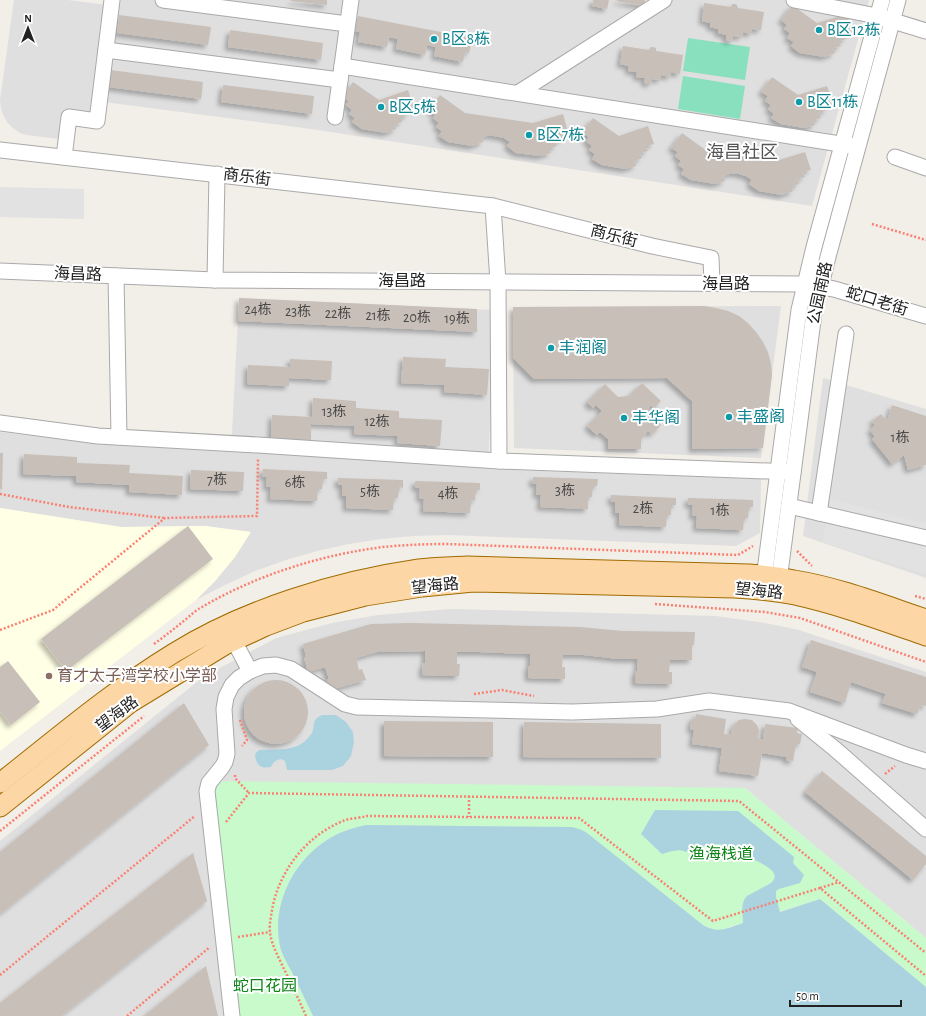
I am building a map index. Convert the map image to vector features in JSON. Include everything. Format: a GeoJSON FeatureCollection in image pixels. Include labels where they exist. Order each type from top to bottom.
{"type":"FeatureCollection","features":[{"type":"Feature","properties":{"kind":"main road","name":"望海路"},"geometry":{"type":"LineString","coordinates":[[0,783],[118,690],[175,652],[225,625],[276,604],[380,575],[420,569],[467,566],[741,574],[806,598],[840,607],[926,636]]}},
{"type":"Feature","properties":{"kind":"main road","name":"望海路"},"geometry":{"type":"LineString","coordinates":[[0,807],[130,703],[225,645],[266,626],[303,612],[365,596],[473,582],[734,588],[771,584],[810,583],[848,593],[926,619]]}},
{"type":"Feature","properties":{"kind":"street"},"geometry":{"type":"LineString","coordinates":[[64,157],[69,117],[97,121],[112,0]]}},
{"type":"Feature","properties":{"kind":"street"},"geometry":{"type":"LineString","coordinates":[[163,0],[347,24]]}},
{"type":"Feature","properties":{"kind":"street"},"geometry":{"type":"LineString","coordinates":[[335,117],[351,0]]}},
{"type":"Feature","properties":{"kind":"street"},"geometry":{"type":"LineString","coordinates":[[518,93],[664,0]]}},
{"type":"Feature","properties":{"kind":"street"},"geometry":{"type":"LineString","coordinates":[[794,0],[877,16],[926,31]]}},
{"type":"Feature","properties":{"kind":"street","name":"公园南路"},"geometry":{"type":"LineString","coordinates":[[771,584],[778,471],[798,320],[805,284],[882,0]]}},
{"type":"Feature","properties":{"kind":"street","name":"公园南路"},"geometry":{"type":"LineString","coordinates":[[771,584],[789,506],[813,323],[821,286],[898,0]]}},
{"type":"Feature","properties":{"kind":"street"},"geometry":{"type":"LineString","coordinates":[[106,50],[341,73],[518,93],[858,147]]}},
{"type":"Feature","properties":{"kind":"street","name":"商乐街"},"geometry":{"type":"LineString","coordinates":[[0,150],[493,206],[652,246],[711,258],[712,283]]}},
{"type":"Feature","properties":{"kind":"street"},"geometry":{"type":"LineString","coordinates":[[895,157],[926,168]]}},
{"type":"Feature","properties":{"kind":"street"},"geometry":{"type":"LineString","coordinates":[[215,280],[218,174]]}},
{"type":"Feature","properties":{"kind":"street"},"geometry":{"type":"LineString","coordinates":[[493,206],[498,282],[499,461]]}},
{"type":"Feature","properties":{"kind":"street","name":"海昌路"},"geometry":{"type":"LineString","coordinates":[[0,271],[215,280],[805,284]]}},
{"type":"Feature","properties":{"kind":"street"},"geometry":{"type":"LineString","coordinates":[[116,276],[118,437]]}},
{"type":"Feature","properties":{"kind":"street","name":"蛇口老街"},"geometry":{"type":"LineString","coordinates":[[805,284],[851,293],[926,316]]}},
{"type":"Feature","properties":{"kind":"street"},"geometry":{"type":"LineString","coordinates":[[820,513],[846,334]]}},
{"type":"Feature","properties":{"kind":"street"},"geometry":{"type":"LineString","coordinates":[[0,423],[98,436],[258,444],[499,461],[793,472]]}},
{"type":"Feature","properties":{"kind":"street"},"geometry":{"type":"LineString","coordinates":[[789,506],[926,538]]}},
{"type":"Feature","properties":{"kind":"street"},"geometry":{"type":"LineString","coordinates":[[234,641],[250,671]]}},
{"type":"Feature","properties":{"kind":"street"},"geometry":{"type":"LineString","coordinates":[[232,1016],[230,937],[208,805],[207,786],[222,767],[227,754],[224,710],[226,697],[232,685],[239,678],[250,671],[263,666],[276,665],[291,669],[345,704],[357,707],[572,712],[657,709],[709,701],[789,711],[906,755],[926,761]]}},
{"type":"Feature","properties":{"kind":"street"},"geometry":{"type":"LineString","coordinates":[[789,711],[835,749],[926,829]]}},
{"type":"Feature","properties":{"kind":"path"},"geometry":{"type":"LineString","coordinates":[[872,224],[926,240]]}},
{"type":"Feature","properties":{"kind":"path"},"geometry":{"type":"LineString","coordinates":[[0,494],[69,507],[165,518],[257,516],[258,444]]}},
{"type":"Feature","properties":{"kind":"path"},"geometry":{"type":"LineString","coordinates":[[0,630],[53,610],[165,518]]}},
{"type":"Feature","properties":{"kind":"path"},"geometry":{"type":"LineString","coordinates":[[654,604],[765,612],[800,618],[926,662]]}},
{"type":"Feature","properties":{"kind":"path"},"geometry":{"type":"LineString","coordinates":[[0,831],[148,713]]}},
{"type":"Feature","properties":{"kind":"path"},"geometry":{"type":"LineString","coordinates":[[875,784],[906,755]]}},
{"type":"Feature","properties":{"kind":"path"},"geometry":{"type":"LineString","coordinates":[[235,771],[235,778],[249,793],[740,800],[926,953]]}},
{"type":"Feature","properties":{"kind":"path"},"geometry":{"type":"LineString","coordinates":[[225,823],[249,793]]}},
{"type":"Feature","properties":{"kind":"path"},"geometry":{"type":"LineString","coordinates":[[469,796],[469,817]]}},
{"type":"Feature","properties":{"kind":"path"},"geometry":{"type":"LineString","coordinates":[[0,975],[208,805]]}},
{"type":"Feature","properties":{"kind":"path"},"geometry":{"type":"LineString","coordinates":[[306,1016],[275,949],[270,932],[274,898],[282,879],[292,862],[308,844],[323,831],[345,820],[368,816],[578,818],[713,921],[839,882]]}},
{"type":"Feature","properties":{"kind":"path"},"geometry":{"type":"LineString","coordinates":[[820,888],[926,976]]}},
{"type":"Feature","properties":{"kind":"path"},"geometry":{"type":"LineString","coordinates":[[127,1016],[230,937],[237,930]]}},
{"type":"Feature","properties":{"kind":"path"},"geometry":{"type":"LineString","coordinates":[[230,937],[270,932]]}},
{"type":"Feature","properties":{"kind":"shaded area"},"geometry":{"type":"Polygon","coordinates":[[[14,0],[68,0],[116,6],[117,0],[869,0],[812,206],[311,129],[104,102],[102,113],[79,110],[74,141],[27,135],[20,133],[7,122],[3,115],[0,100],[14,0]]]}},
{"type":"Feature","properties":{"kind":"shaded area"},"geometry":{"type":"Polygon","coordinates":[[[0,187],[84,189],[84,219],[0,217],[0,187]]]}},
{"type":"Feature","properties":{"kind":"shaded area"},"geometry":{"type":"Polygon","coordinates":[[[239,298],[495,310],[488,469],[761,479],[760,533],[736,546],[447,535],[381,539],[317,551],[286,560],[255,571],[196,600],[216,580],[250,532],[205,526],[121,527],[0,508],[0,432],[97,444],[231,452],[239,298]]]}},
{"type":"Feature","properties":{"kind":"shaded area"},"geometry":{"type":"Polygon","coordinates":[[[781,306],[761,458],[514,448],[513,307],[781,306]]]}},
{"type":"Feature","properties":{"kind":"shaded area"},"geometry":{"type":"Polygon","coordinates":[[[823,378],[926,409],[926,578],[803,536],[823,378]]]}},
{"type":"Feature","properties":{"kind":"shaded area"},"geometry":{"type":"Polygon","coordinates":[[[830,499],[926,524],[926,574],[822,542],[830,499]]]}},
{"type":"Feature","properties":{"kind":"shaded area","name":"育才太子湾学校小学部"},"geometry":{"type":"Polygon","coordinates":[[[0,508],[121,527],[205,526],[251,532],[235,557],[216,580],[196,600],[0,751],[0,508]]]}},
{"type":"Feature","properties":{"kind":"shaded area"},"geometry":{"type":"Polygon","coordinates":[[[450,609],[716,616],[765,623],[799,630],[926,672],[926,938],[745,788],[237,1016],[0,1016],[0,841],[203,677],[276,638],[332,623],[378,615],[450,609]]]}},
{"type":"Feature","properties":{"kind":"green space"},"geometry":{"type":"Polygon","coordinates":[[[688,38],[750,47],[745,80],[683,71],[688,38]]]}},
{"type":"Feature","properties":{"kind":"green space"},"geometry":{"type":"Polygon","coordinates":[[[683,76],[745,86],[740,119],[678,109],[683,76]]]}},
{"type":"Feature","properties":{"kind":"green space","name":"渔海栈道"},"geometry":{"type":"Polygon","coordinates":[[[222,781],[745,788],[926,938],[926,987],[820,899],[720,930],[709,928],[572,827],[366,825],[336,835],[314,850],[303,861],[294,874],[286,888],[281,903],[278,919],[278,934],[281,950],[313,1016],[237,1016],[213,793],[222,781]]]}},
{"type":"Feature","properties":{"kind":"water"},"geometry":{"type":"Polygon","coordinates":[[[322,715],[336,715],[346,722],[353,732],[354,742],[351,756],[343,766],[332,770],[287,770],[285,761],[281,759],[275,762],[271,767],[261,767],[256,761],[255,754],[259,750],[285,749],[298,746],[312,733],[316,719],[322,715]]]}},
{"type":"Feature","properties":{"kind":"water"},"geometry":{"type":"Polygon","coordinates":[[[655,810],[738,811],[794,857],[793,863],[804,875],[800,883],[776,891],[780,912],[820,899],[926,987],[926,1016],[313,1016],[281,950],[278,934],[278,919],[286,888],[294,874],[303,861],[327,840],[356,827],[366,825],[572,827],[587,833],[708,928],[718,930],[743,923],[743,902],[747,896],[771,883],[774,879],[772,871],[751,858],[719,844],[705,846],[686,852],[677,850],[662,854],[641,834],[655,810]]]}},
{"type":"Feature","properties":{"kind":"building"},"geometry":{"type":"Polygon","coordinates":[[[327,0],[327,5],[291,1],[327,0]]]}},
{"type":"Feature","properties":{"kind":"building"},"geometry":{"type":"Polygon","coordinates":[[[593,0],[609,0],[607,9],[592,6],[593,0]]]}},
{"type":"Feature","properties":{"kind":"building"},"geometry":{"type":"Polygon","coordinates":[[[617,0],[645,0],[644,6],[617,0]]]}},
{"type":"Feature","properties":{"kind":"building"},"geometry":{"type":"Polygon","coordinates":[[[704,3],[731,7],[732,4],[735,4],[738,8],[764,12],[761,30],[752,29],[752,34],[743,32],[742,37],[733,36],[733,41],[726,40],[726,35],[718,33],[718,29],[710,27],[710,23],[702,21],[704,3]]]}},
{"type":"Feature","properties":{"kind":"building","name":"B区12栋"},"geometry":{"type":"Polygon","coordinates":[[[792,5],[817,23],[847,14],[852,32],[845,34],[846,39],[839,41],[841,46],[833,48],[835,53],[824,57],[800,53],[791,46],[794,42],[787,38],[790,33],[784,29],[787,25],[781,20],[792,5]]]}},
{"type":"Feature","properties":{"kind":"building"},"geometry":{"type":"Polygon","coordinates":[[[119,15],[211,27],[208,45],[117,33],[119,15]]]}},
{"type":"Feature","properties":{"kind":"building","name":"B区8栋"},"geometry":{"type":"Polygon","coordinates":[[[358,16],[472,38],[469,53],[465,52],[463,62],[434,56],[436,47],[427,45],[425,55],[396,49],[398,39],[389,37],[387,47],[358,42],[360,32],[355,31],[358,16]]]}},
{"type":"Feature","properties":{"kind":"building"},"geometry":{"type":"Polygon","coordinates":[[[230,30],[323,43],[321,60],[228,47],[230,30]]]}},
{"type":"Feature","properties":{"kind":"building"},"geometry":{"type":"Polygon","coordinates":[[[623,46],[649,50],[653,47],[656,48],[656,51],[683,55],[680,74],[671,72],[670,77],[661,75],[661,80],[652,79],[651,84],[644,83],[645,78],[636,77],[637,72],[628,71],[629,66],[620,64],[623,46]]]}},
{"type":"Feature","properties":{"kind":"building"},"geometry":{"type":"Polygon","coordinates":[[[110,70],[203,82],[201,99],[108,87],[110,70]]]}},
{"type":"Feature","properties":{"kind":"building","name":"B区11栋"},"geometry":{"type":"Polygon","coordinates":[[[772,77],[798,95],[827,86],[833,103],[825,105],[827,110],[819,113],[821,118],[814,120],[815,125],[804,128],[781,124],[771,118],[774,114],[768,109],[771,105],[765,101],[768,96],[761,92],[772,77]]]}},
{"type":"Feature","properties":{"kind":"building","name":"B区5栋"},"geometry":{"type":"Polygon","coordinates":[[[353,82],[379,100],[408,90],[414,108],[407,110],[408,115],[401,117],[402,122],[395,124],[396,129],[386,133],[362,129],[352,122],[355,118],[349,114],[352,110],[346,105],[349,101],[343,97],[353,82]]]}},
{"type":"Feature","properties":{"kind":"building"},"geometry":{"type":"Polygon","coordinates":[[[223,85],[314,96],[312,114],[221,102],[223,85]]]}},
{"type":"Feature","properties":{"kind":"building"},"geometry":{"type":"Polygon","coordinates":[[[440,95],[465,113],[533,123],[563,114],[568,132],[561,134],[563,139],[555,141],[557,146],[549,148],[551,153],[540,156],[516,153],[507,146],[510,142],[504,138],[489,135],[482,138],[483,142],[472,146],[448,142],[439,136],[442,131],[436,127],[439,123],[433,118],[436,114],[429,110],[440,95]]]}},
{"type":"Feature","properties":{"kind":"building"},"geometry":{"type":"Polygon","coordinates":[[[593,118],[619,136],[648,126],[654,144],[646,146],[648,151],[640,153],[642,158],[635,161],[636,166],[625,169],[602,165],[592,159],[595,154],[589,150],[592,146],[586,141],[589,137],[582,133],[593,118]]]}},
{"type":"Feature","properties":{"kind":"building"},"geometry":{"type":"Polygon","coordinates":[[[682,133],[707,151],[776,161],[805,152],[811,170],[803,172],[805,177],[798,179],[799,184],[792,186],[793,191],[782,195],[759,191],[749,184],[752,180],[739,174],[731,173],[724,176],[725,181],[715,184],[691,180],[681,174],[684,169],[678,165],[681,161],[675,156],[678,152],[671,148],[682,133]]]}},
{"type":"Feature","properties":{"kind":"building"},"geometry":{"type":"Polygon","coordinates":[[[239,298],[477,309],[477,332],[238,321],[239,298]]]}},
{"type":"Feature","properties":{"kind":"building"},"geometry":{"type":"Polygon","coordinates":[[[704,306],[728,311],[739,316],[756,332],[768,352],[772,375],[763,448],[692,449],[692,401],[667,378],[534,379],[513,358],[513,307],[704,306]]]}},
{"type":"Feature","properties":{"kind":"building"},"geometry":{"type":"Polygon","coordinates":[[[403,357],[446,359],[445,367],[489,369],[487,395],[444,392],[445,385],[401,383],[403,357]]]}},
{"type":"Feature","properties":{"kind":"building"},"geometry":{"type":"Polygon","coordinates":[[[290,359],[332,361],[331,380],[289,378],[289,386],[247,384],[248,365],[290,367],[290,359]]]}},
{"type":"Feature","properties":{"kind":"building","name":"丰华阁"},"geometry":{"type":"Polygon","coordinates":[[[642,383],[661,401],[654,408],[651,405],[646,411],[661,425],[652,434],[648,431],[641,439],[641,449],[608,449],[608,439],[600,432],[597,435],[587,426],[602,411],[596,405],[593,408],[587,402],[605,384],[618,397],[629,396],[642,383]]]}},
{"type":"Feature","properties":{"kind":"building"},"geometry":{"type":"Polygon","coordinates":[[[313,398],[356,401],[356,408],[399,411],[399,418],[442,420],[440,446],[397,443],[398,436],[354,434],[355,426],[311,424],[311,440],[271,438],[272,415],[312,417],[313,398]]]}},
{"type":"Feature","properties":{"kind":"building"},"geometry":{"type":"Polygon","coordinates":[[[892,405],[926,416],[926,465],[908,470],[904,455],[892,464],[872,439],[875,437],[870,430],[875,425],[872,421],[881,414],[887,421],[892,405]]]}},
{"type":"Feature","properties":{"kind":"building"},"geometry":{"type":"Polygon","coordinates":[[[0,453],[3,453],[2,489],[0,489],[0,453]]]}},
{"type":"Feature","properties":{"kind":"building"},"geometry":{"type":"Polygon","coordinates":[[[24,454],[77,457],[77,463],[130,465],[129,473],[183,476],[182,495],[129,492],[129,485],[76,482],[76,476],[23,474],[24,454]]]}},
{"type":"Feature","properties":{"kind":"building"},"geometry":{"type":"Polygon","coordinates":[[[263,469],[327,472],[327,479],[323,479],[322,489],[318,489],[317,501],[270,499],[271,487],[266,487],[267,477],[262,476],[263,469]]]}},
{"type":"Feature","properties":{"kind":"building"},"geometry":{"type":"Polygon","coordinates":[[[191,470],[244,472],[243,491],[190,489],[191,470]]]}},
{"type":"Feature","properties":{"kind":"building"},"geometry":{"type":"Polygon","coordinates":[[[533,477],[598,479],[597,486],[593,486],[592,497],[588,497],[588,509],[540,507],[541,495],[536,495],[537,484],[532,484],[533,477]]]}},
{"type":"Feature","properties":{"kind":"building"},"geometry":{"type":"Polygon","coordinates":[[[338,478],[403,480],[403,488],[399,487],[398,498],[394,498],[393,510],[346,508],[346,496],[342,496],[342,485],[338,485],[338,478]]]}},
{"type":"Feature","properties":{"kind":"building"},"geometry":{"type":"Polygon","coordinates":[[[415,481],[480,483],[480,490],[476,490],[475,501],[471,500],[470,513],[423,511],[424,499],[419,498],[420,488],[415,488],[415,481]]]}},
{"type":"Feature","properties":{"kind":"building"},"geometry":{"type":"Polygon","coordinates":[[[611,495],[676,498],[676,505],[671,505],[671,515],[667,515],[666,527],[619,525],[619,513],[615,513],[615,502],[611,502],[611,495]]]}},
{"type":"Feature","properties":{"kind":"building"},"geometry":{"type":"Polygon","coordinates":[[[688,498],[753,500],[753,507],[749,507],[748,518],[744,518],[743,530],[696,528],[697,516],[692,516],[693,505],[688,505],[688,498]]]}},
{"type":"Feature","properties":{"kind":"building"},"geometry":{"type":"Polygon","coordinates":[[[188,526],[213,559],[66,671],[41,639],[188,526]]]}},
{"type":"Feature","properties":{"kind":"building"},"geometry":{"type":"Polygon","coordinates":[[[411,623],[580,627],[623,631],[695,632],[694,645],[692,645],[692,660],[670,660],[669,672],[672,672],[672,684],[635,683],[635,671],[637,672],[638,659],[619,659],[584,655],[563,655],[562,667],[565,667],[565,679],[528,678],[530,654],[479,652],[457,652],[457,664],[460,664],[459,676],[422,675],[423,663],[425,664],[425,651],[377,652],[356,658],[359,670],[362,669],[366,680],[330,690],[327,680],[329,679],[325,667],[308,672],[304,658],[306,657],[303,644],[371,624],[411,623]]]}},
{"type":"Feature","properties":{"kind":"building"},"geometry":{"type":"Polygon","coordinates":[[[811,640],[926,677],[926,706],[921,705],[917,714],[882,703],[886,694],[851,682],[845,703],[810,692],[817,672],[802,667],[811,640]]]}},
{"type":"Feature","properties":{"kind":"building"},"geometry":{"type":"Polygon","coordinates":[[[8,661],[40,702],[11,725],[0,711],[0,667],[8,661]]]}},
{"type":"Feature","properties":{"kind":"building"},"geometry":{"type":"Polygon","coordinates":[[[276,680],[294,686],[302,694],[308,712],[302,730],[294,738],[276,744],[258,738],[250,730],[244,712],[250,694],[258,686],[276,680]]]}},
{"type":"Feature","properties":{"kind":"building"},"geometry":{"type":"Polygon","coordinates":[[[184,703],[209,745],[0,914],[0,852],[184,703]]]}},
{"type":"Feature","properties":{"kind":"building"},"geometry":{"type":"Polygon","coordinates":[[[696,714],[726,719],[724,734],[731,735],[734,725],[739,720],[752,720],[757,725],[759,730],[758,739],[763,739],[765,724],[798,728],[797,733],[802,734],[800,744],[796,744],[793,761],[786,760],[786,757],[762,753],[758,776],[719,771],[722,748],[692,744],[694,730],[690,729],[692,718],[695,719],[696,714]]]}},
{"type":"Feature","properties":{"kind":"building"},"geometry":{"type":"Polygon","coordinates":[[[384,721],[493,722],[493,757],[384,756],[384,721]]]}},
{"type":"Feature","properties":{"kind":"building"},"geometry":{"type":"Polygon","coordinates":[[[524,722],[661,724],[661,758],[523,757],[524,722]]]}},
{"type":"Feature","properties":{"kind":"building"},"geometry":{"type":"Polygon","coordinates":[[[822,771],[926,856],[926,864],[913,880],[805,792],[822,771]]]}},
{"type":"Feature","properties":{"kind":"building"},"geometry":{"type":"Polygon","coordinates":[[[193,853],[207,901],[61,1016],[0,1016],[0,1003],[193,853]]]}},
{"type":"Feature","properties":{"kind":"building"},"geometry":{"type":"Polygon","coordinates":[[[206,966],[218,1016],[144,1016],[206,966]]]}},
{"type":"Feature","properties":{"kind":"place","name":"B区12栋"},"geometry":{"type":"Point","coordinates":[819,30]}},
{"type":"Feature","properties":{"kind":"place","name":"B区8栋"},"geometry":{"type":"Point","coordinates":[434,39]}},
{"type":"Feature","properties":{"kind":"place","name":"B区11栋"},"geometry":{"type":"Point","coordinates":[799,102]}},
{"type":"Feature","properties":{"kind":"place","name":"B区5栋"},"geometry":{"type":"Point","coordinates":[381,107]}},
{"type":"Feature","properties":{"kind":"place","name":"B区7栋"},"geometry":{"type":"Point","coordinates":[529,135]}},
{"type":"Feature","properties":{"kind":"place","name":"丰润阁"},"geometry":{"type":"Point","coordinates":[551,348]}},
{"type":"Feature","properties":{"kind":"place","name":"丰盛阁"},"geometry":{"type":"Point","coordinates":[729,417]}},
{"type":"Feature","properties":{"kind":"place","name":"丰华阁"},"geometry":{"type":"Point","coordinates":[624,418]}},
{"type":"Feature","properties":{"kind":"place","name":"育才太子湾学校小学部"},"geometry":{"type":"Point","coordinates":[49,676]}},
{"type":"Feature","properties":{"kind":"district","name":"海昌社区"},"geometry":{"type":"Point","coordinates":[742,153]}},
{"type":"Feature","properties":{"kind":"park label","name":"蛇口花园"},"geometry":{"type":"Point","coordinates":[265,986]}}]}
